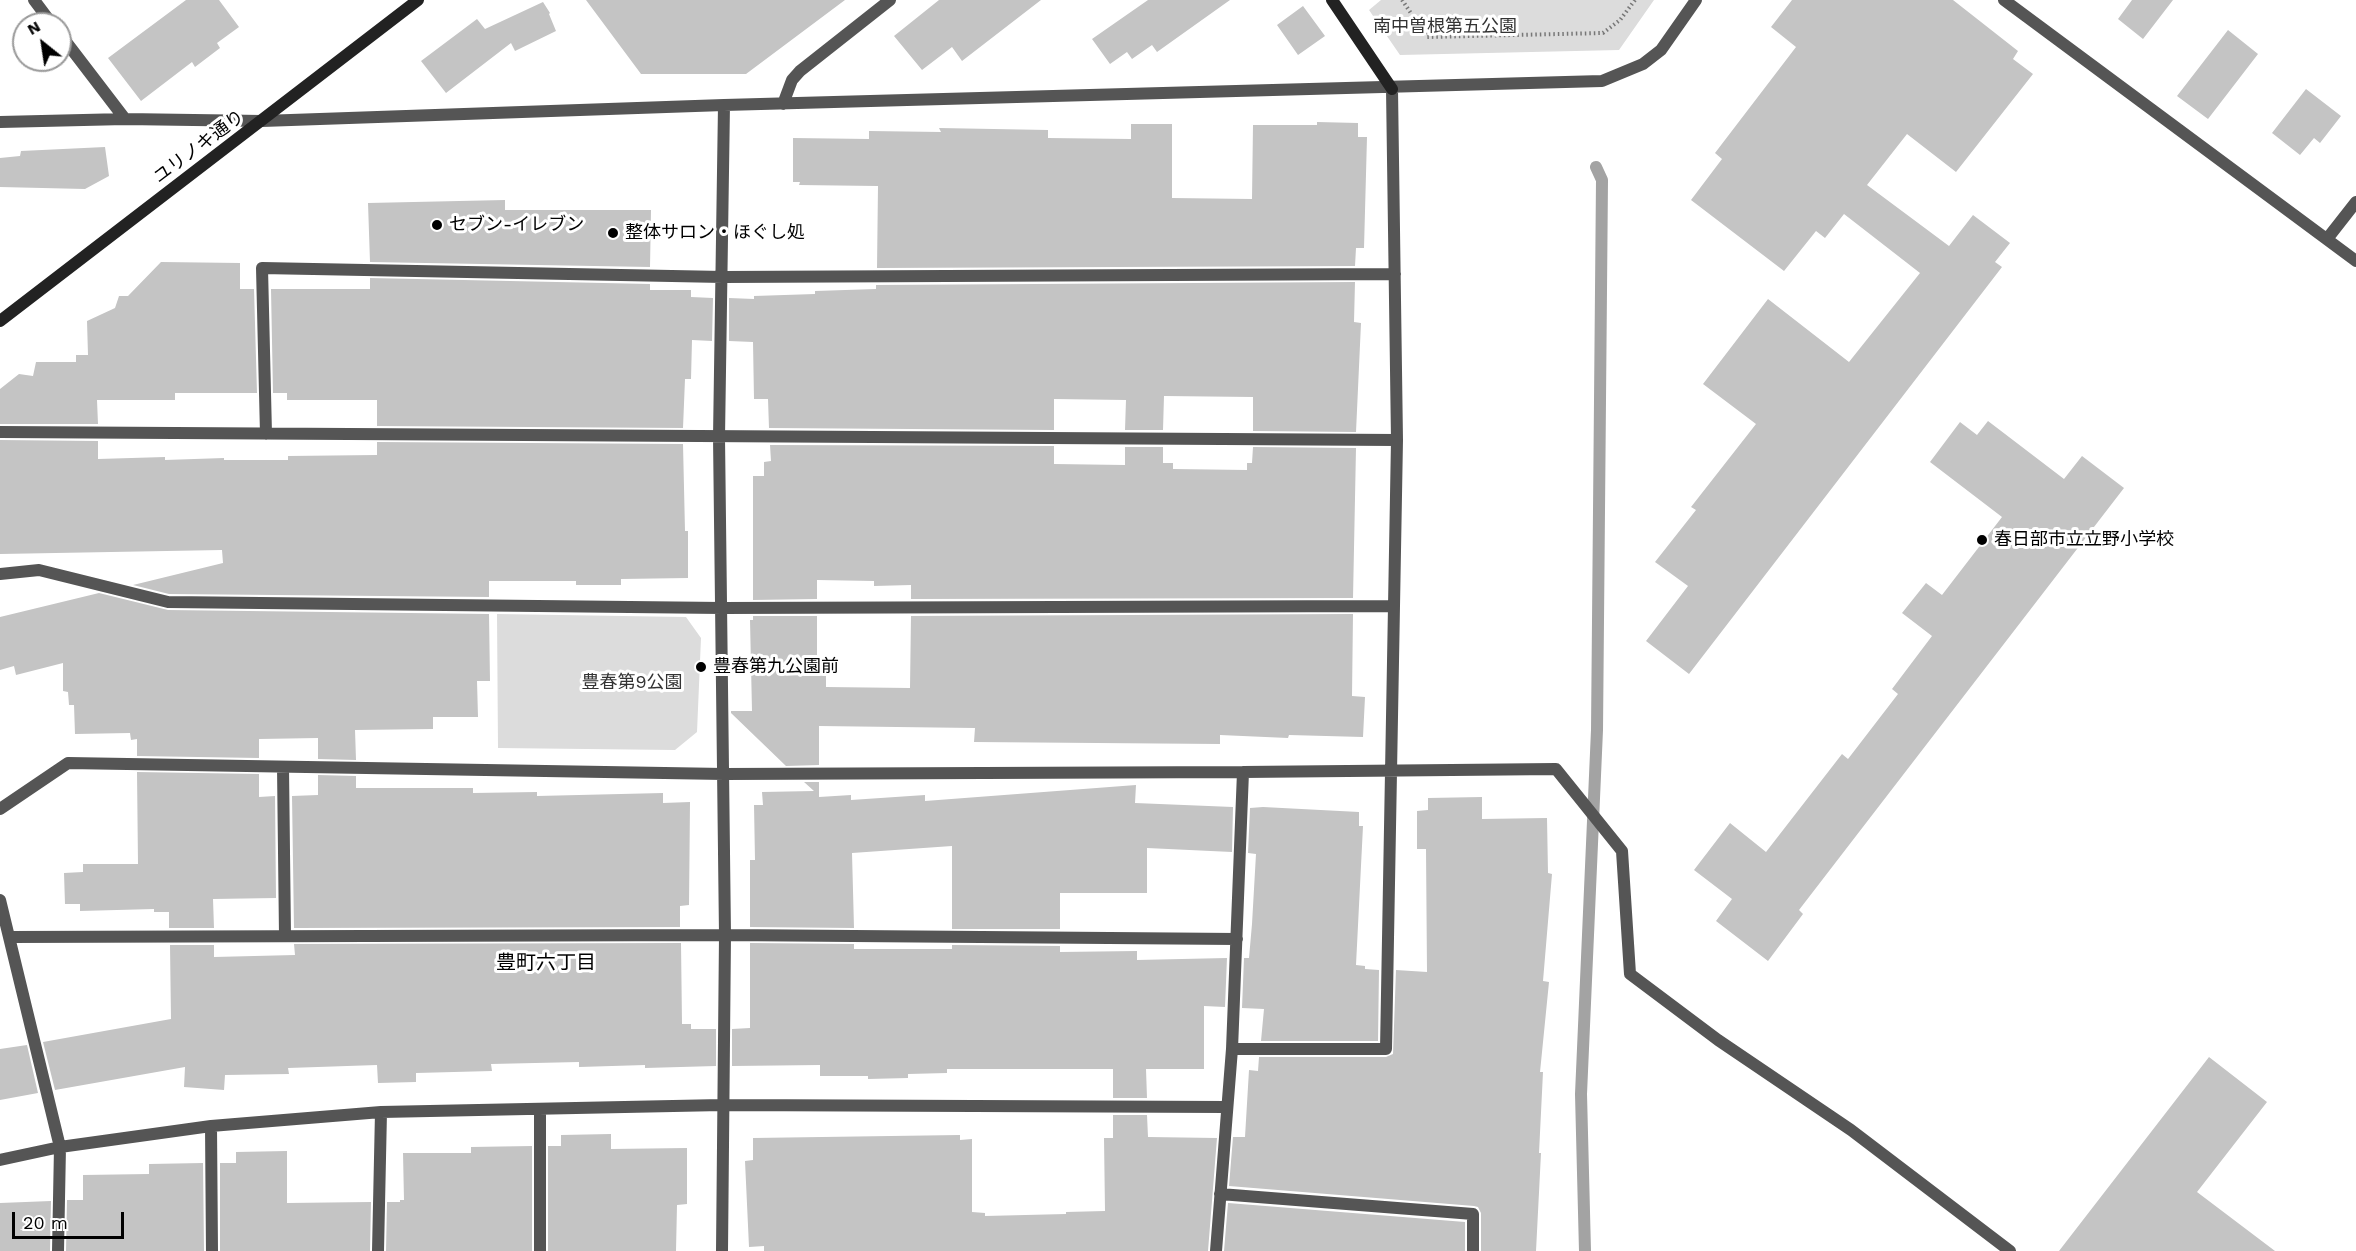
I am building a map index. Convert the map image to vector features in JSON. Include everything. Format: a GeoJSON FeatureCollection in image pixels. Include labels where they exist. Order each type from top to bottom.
{"type":"FeatureCollection","features":[{"type":"Feature","properties":{"kind":"street","name":"ユリノキ通り"},"geometry":{"type":"LineString","coordinates":[[0,321],[418,0]]}},
{"type":"Feature","properties":{"kind":"street"},"geometry":{"type":"LineString","coordinates":[[783,104],[792,80],[800,71],[890,0]]}},
{"type":"Feature","properties":{"kind":"street"},"geometry":{"type":"LineString","coordinates":[[1232,1048],[1386,1049],[1392,606],[1397,440],[1392,89],[1332,0]]}},
{"type":"Feature","properties":{"kind":"street"},"geometry":{"type":"LineString","coordinates":[[0,122],[125,119],[262,121],[724,105],[1392,89],[1602,81],[1643,64],[1661,50],[1696,0]]}},
{"type":"Feature","properties":{"kind":"street"},"geometry":{"type":"LineString","coordinates":[[2004,0],[2356,261]]}},
{"type":"Feature","properties":{"kind":"street"},"geometry":{"type":"LineString","coordinates":[[72,50],[125,119]]}},
{"type":"Feature","properties":{"kind":"street"},"geometry":{"type":"LineString","coordinates":[[722,1251],[725,935],[719,437],[724,105]]}},
{"type":"Feature","properties":{"kind":"street"},"geometry":{"type":"LineString","coordinates":[[2327,239],[2356,202]]}},
{"type":"Feature","properties":{"kind":"street"},"geometry":{"type":"LineString","coordinates":[[266,434],[262,268],[723,277],[1395,274]]}},
{"type":"Feature","properties":{"kind":"street"},"geometry":{"type":"LineString","coordinates":[[0,432],[1397,440]]}},
{"type":"Feature","properties":{"kind":"street"},"geometry":{"type":"LineString","coordinates":[[0,574],[39,570],[168,602],[722,608],[1392,606]]}},
{"type":"Feature","properties":{"kind":"street"},"geometry":{"type":"LineString","coordinates":[[0,809],[68,763],[724,774],[1556,769],[1622,851],[1630,974],[1718,1040],[1851,1130],[2010,1251]]}},
{"type":"Feature","properties":{"kind":"street"},"geometry":{"type":"LineString","coordinates":[[283,766],[285,936]]}},
{"type":"Feature","properties":{"kind":"street"},"geometry":{"type":"LineString","coordinates":[[1216,1251],[1232,1048],[1243,772]]}},
{"type":"Feature","properties":{"kind":"street"},"geometry":{"type":"LineString","coordinates":[[0,900],[60,1147],[58,1251]]}},
{"type":"Feature","properties":{"kind":"street"},"geometry":{"type":"LineString","coordinates":[[9,937],[725,935],[1237,939]]}},
{"type":"Feature","properties":{"kind":"street"},"geometry":{"type":"LineString","coordinates":[[0,1160],[60,1147],[211,1126],[381,1112],[722,1105],[1226,1107]]}},
{"type":"Feature","properties":{"kind":"street"},"geometry":{"type":"LineString","coordinates":[[540,1109],[540,1251]]}},
{"type":"Feature","properties":{"kind":"street"},"geometry":{"type":"LineString","coordinates":[[378,1251],[381,1112]]}},
{"type":"Feature","properties":{"kind":"street"},"geometry":{"type":"LineString","coordinates":[[211,1126],[212,1251]]}},
{"type":"Feature","properties":{"kind":"street"},"geometry":{"type":"LineString","coordinates":[[1220,1194],[1473,1214],[1473,1251]]}},
{"type":"Feature","properties":{"kind":"path"},"geometry":{"type":"LineString","coordinates":[[1402,0],[1427,37],[1603,33],[1620,20],[1635,0]]}},
{"type":"Feature","properties":{"kind":"green space","name":"南中曽根第五公園"},"geometry":{"type":"Polygon","coordinates":[[[1381,0],[1654,0],[1619,50],[1400,55],[1369,10],[1381,0]]]}},
{"type":"Feature","properties":{"kind":"green space","name":"豊春第9公園"},"geometry":{"type":"Polygon","coordinates":[[[497,614],[686,617],[701,638],[697,732],[675,750],[498,748],[497,614]]]}},
{"type":"Feature","properties":{"kind":"building"},"geometry":{"type":"Polygon","coordinates":[[[186,0],[219,0],[239,27],[217,43],[220,48],[195,67],[192,62],[141,101],[108,58],[186,0]]]}},
{"type":"Feature","properties":{"kind":"building"},"geometry":{"type":"Polygon","coordinates":[[[586,0],[845,0],[746,74],[641,74],[586,0]]]}},
{"type":"Feature","properties":{"kind":"building"},"geometry":{"type":"Polygon","coordinates":[[[939,0],[1041,0],[962,61],[952,47],[922,70],[894,36],[939,0]]]}},
{"type":"Feature","properties":{"kind":"building"},"geometry":{"type":"Polygon","coordinates":[[[1148,0],[1230,0],[1157,52],[1152,45],[1132,59],[1127,52],[1110,64],[1092,39],[1148,0]]]}},
{"type":"Feature","properties":{"kind":"building"},"geometry":{"type":"Polygon","coordinates":[[[1792,0],[1953,0],[2018,51],[2013,59],[2033,74],[1956,172],[1907,134],[1867,185],[1949,246],[1973,215],[2010,243],[1995,262],[2002,267],[1689,674],[1646,641],[1688,586],[1655,562],[1696,510],[1691,507],[1756,424],[1703,384],[1768,299],[1849,362],[1920,273],[1844,214],[1825,238],[1816,231],[1784,271],[1691,200],[1722,159],[1715,153],[1796,47],[1771,27],[1792,0]]]}},
{"type":"Feature","properties":{"kind":"building"},"geometry":{"type":"Polygon","coordinates":[[[2132,0],[2173,0],[2143,39],[2118,19],[2132,0]]]}},
{"type":"Feature","properties":{"kind":"building"},"geometry":{"type":"Polygon","coordinates":[[[543,2],[550,13],[556,31],[515,51],[511,43],[446,93],[421,61],[477,19],[485,29],[543,2]]]}},
{"type":"Feature","properties":{"kind":"building"},"geometry":{"type":"Polygon","coordinates":[[[1303,6],[1325,36],[1298,55],[1277,25],[1303,6]]]}},
{"type":"Feature","properties":{"kind":"building"},"geometry":{"type":"Polygon","coordinates":[[[2228,30],[2258,54],[2208,119],[2177,96],[2228,30]]]}},
{"type":"Feature","properties":{"kind":"building"},"geometry":{"type":"Polygon","coordinates":[[[2306,89],[2341,116],[2320,143],[2314,138],[2300,155],[2272,133],[2306,89]]]}},
{"type":"Feature","properties":{"kind":"building"},"geometry":{"type":"Polygon","coordinates":[[[1317,122],[1358,123],[1358,137],[1367,137],[1364,248],[1356,248],[1355,266],[877,268],[878,186],[799,185],[800,182],[793,182],[793,138],[869,139],[869,131],[941,132],[939,128],[1048,130],[1048,138],[1131,139],[1131,124],[1172,124],[1172,198],[1252,199],[1253,125],[1317,125],[1317,122]]]}},
{"type":"Feature","properties":{"kind":"building"},"geometry":{"type":"Polygon","coordinates":[[[105,147],[109,176],[85,189],[0,187],[0,158],[20,156],[21,151],[105,147]]]}},
{"type":"Feature","properties":{"kind":"building"},"geometry":{"type":"Polygon","coordinates":[[[505,200],[505,210],[651,210],[650,267],[370,262],[368,203],[505,200]]]}},
{"type":"Feature","properties":{"kind":"building"},"geometry":{"type":"Polygon","coordinates":[[[161,262],[240,263],[240,289],[254,289],[257,393],[175,393],[175,400],[97,400],[98,424],[0,424],[0,389],[19,374],[33,376],[36,362],[76,362],[76,355],[88,355],[87,321],[115,308],[119,296],[128,296],[161,262]]]}},
{"type":"Feature","properties":{"kind":"building"},"geometry":{"type":"Polygon","coordinates":[[[370,278],[650,284],[650,290],[691,290],[691,297],[713,298],[712,341],[692,340],[691,379],[685,379],[683,428],[377,426],[377,400],[287,400],[287,393],[273,393],[271,289],[370,289],[370,278]]]}},
{"type":"Feature","properties":{"kind":"building"},"geometry":{"type":"Polygon","coordinates":[[[1355,282],[1354,322],[1361,323],[1356,432],[1253,431],[1253,397],[1164,396],[1163,430],[1125,430],[1126,400],[1054,399],[1054,430],[769,428],[768,399],[754,399],[753,342],[729,341],[729,298],[754,299],[754,296],[815,294],[815,291],[876,289],[876,285],[1355,282]]]}},
{"type":"Feature","properties":{"kind":"building"},"geometry":{"type":"Polygon","coordinates":[[[1988,421],[2064,479],[2082,456],[2124,488],[1799,910],[1803,914],[1768,961],[1716,921],[1732,899],[1694,870],[1730,823],[1766,852],[1842,754],[1848,759],[1898,694],[1892,689],[1932,636],[1902,613],[1926,583],[1942,595],[2002,517],[1930,462],[1960,422],[1977,435],[1988,421]]]}},
{"type":"Feature","properties":{"kind":"building"},"geometry":{"type":"Polygon","coordinates":[[[0,440],[98,441],[98,459],[165,457],[165,460],[224,458],[224,460],[288,460],[288,456],[377,455],[377,442],[683,444],[688,578],[621,579],[621,585],[576,585],[576,581],[489,581],[489,597],[169,594],[133,585],[223,563],[222,550],[0,554],[0,440]]]}},
{"type":"Feature","properties":{"kind":"building"},"geometry":{"type":"Polygon","coordinates":[[[770,445],[1054,446],[1054,464],[1125,465],[1125,447],[1163,447],[1163,463],[1173,463],[1173,469],[1247,470],[1247,463],[1252,463],[1253,447],[1356,448],[1353,598],[911,599],[911,585],[874,586],[874,581],[817,580],[817,599],[753,600],[753,476],[764,476],[764,462],[771,461],[770,445]]]}},
{"type":"Feature","properties":{"kind":"building"},"geometry":{"type":"Polygon","coordinates":[[[99,593],[168,610],[489,614],[490,681],[477,681],[478,717],[433,717],[433,729],[355,730],[356,760],[318,759],[318,738],[259,739],[259,758],[137,756],[137,739],[131,740],[130,733],[75,734],[74,705],[69,705],[68,692],[63,691],[63,663],[16,675],[14,666],[0,670],[0,617],[99,593]]]}},
{"type":"Feature","properties":{"kind":"building"},"geometry":{"type":"Polygon","coordinates":[[[1353,614],[1352,696],[1365,697],[1363,737],[1289,735],[1288,738],[1220,735],[1220,744],[974,742],[975,728],[819,726],[819,765],[786,766],[731,713],[731,711],[752,711],[750,620],[753,620],[753,616],[817,616],[817,668],[826,668],[826,687],[910,688],[911,616],[1353,614]]]}},
{"type":"Feature","properties":{"kind":"building"},"geometry":{"type":"Polygon","coordinates":[[[137,772],[259,774],[259,797],[275,796],[276,898],[213,899],[214,928],[169,928],[169,912],[154,912],[154,909],[80,911],[80,904],[65,904],[64,873],[83,872],[83,864],[138,864],[137,772]]]}},
{"type":"Feature","properties":{"kind":"building"},"geometry":{"type":"Polygon","coordinates":[[[318,775],[356,776],[356,788],[473,788],[473,793],[537,792],[537,796],[663,793],[663,803],[690,802],[689,905],[680,906],[680,927],[294,928],[292,796],[318,795],[318,775]]]}},
{"type":"Feature","properties":{"kind":"building"},"geometry":{"type":"Polygon","coordinates":[[[804,782],[819,782],[819,797],[851,795],[851,800],[925,795],[925,801],[1136,785],[1135,803],[1233,807],[1232,852],[1147,848],[1147,893],[1060,893],[1060,929],[952,929],[952,846],[852,853],[854,928],[750,927],[750,860],[755,860],[754,805],[763,805],[762,792],[814,791],[804,782]]]}},
{"type":"Feature","properties":{"kind":"building"},"geometry":{"type":"Polygon","coordinates":[[[1482,797],[1482,819],[1547,818],[1548,873],[1552,874],[1543,981],[1549,982],[1540,1072],[1543,1072],[1536,1251],[1481,1251],[1481,1213],[1478,1207],[1474,1206],[1229,1186],[1233,1137],[1245,1137],[1249,1070],[1258,1071],[1259,1057],[1386,1057],[1393,1054],[1396,970],[1427,972],[1426,849],[1417,849],[1417,811],[1428,810],[1428,798],[1482,797]]]}},
{"type":"Feature","properties":{"kind":"building"},"geometry":{"type":"Polygon","coordinates":[[[1250,808],[1359,812],[1359,826],[1363,826],[1356,965],[1365,966],[1365,969],[1379,970],[1378,1041],[1261,1041],[1264,1009],[1242,1008],[1244,958],[1249,958],[1256,854],[1248,853],[1250,808]]]}},
{"type":"Feature","properties":{"kind":"building"},"geometry":{"type":"Polygon","coordinates":[[[681,943],[682,1024],[691,1024],[691,1029],[716,1029],[716,1066],[579,1067],[579,1062],[491,1064],[492,1071],[416,1073],[416,1082],[378,1083],[377,1065],[288,1068],[289,1074],[225,1075],[224,1090],[184,1087],[185,1067],[55,1090],[43,1042],[171,1019],[170,945],[214,945],[214,957],[295,955],[294,944],[681,943]]]}},
{"type":"Feature","properties":{"kind":"building"},"geometry":{"type":"Polygon","coordinates":[[[750,943],[854,944],[854,949],[952,949],[952,945],[1060,946],[1060,952],[1137,951],[1137,960],[1227,958],[1225,1007],[1204,1006],[1204,1069],[1146,1069],[1147,1098],[1113,1098],[1113,1069],[947,1069],[947,1073],[908,1074],[908,1078],[868,1079],[868,1076],[820,1076],[820,1065],[732,1066],[732,1029],[750,1028],[750,943]]]}},
{"type":"Feature","properties":{"kind":"building"},"geometry":{"type":"Polygon","coordinates":[[[27,1045],[38,1093],[0,1100],[0,1049],[27,1045]]]}},
{"type":"Feature","properties":{"kind":"building"},"geometry":{"type":"Polygon","coordinates":[[[2209,1057],[2267,1102],[2197,1192],[2275,1251],[2059,1251],[2209,1057]]]}},
{"type":"Feature","properties":{"kind":"building"},"geometry":{"type":"Polygon","coordinates":[[[1113,1115],[1147,1115],[1148,1137],[1217,1138],[1208,1251],[764,1251],[764,1246],[749,1247],[745,1161],[753,1160],[753,1138],[960,1135],[960,1140],[972,1139],[972,1212],[985,1213],[985,1216],[1066,1214],[1066,1212],[1105,1211],[1104,1138],[1113,1138],[1113,1115]]]}},
{"type":"Feature","properties":{"kind":"building"},"geometry":{"type":"Polygon","coordinates":[[[611,1134],[611,1149],[687,1148],[687,1204],[677,1205],[676,1251],[548,1251],[548,1146],[561,1146],[561,1135],[611,1134]]]}},
{"type":"Feature","properties":{"kind":"building"},"geometry":{"type":"Polygon","coordinates":[[[532,1146],[532,1251],[386,1251],[387,1202],[404,1200],[403,1153],[471,1153],[471,1147],[532,1146]]]}},
{"type":"Feature","properties":{"kind":"building"},"geometry":{"type":"Polygon","coordinates":[[[287,1151],[287,1203],[371,1202],[370,1251],[220,1251],[220,1163],[236,1163],[236,1152],[287,1151]]]}},
{"type":"Feature","properties":{"kind":"building"},"geometry":{"type":"Polygon","coordinates":[[[203,1163],[204,1251],[66,1251],[67,1200],[83,1200],[83,1175],[149,1174],[149,1164],[203,1163]]]}},
{"type":"Feature","properties":{"kind":"building"},"geometry":{"type":"Polygon","coordinates":[[[51,1201],[50,1251],[0,1251],[0,1203],[51,1201]]]}},
{"type":"Feature","properties":{"kind":"building"},"geometry":{"type":"Polygon","coordinates":[[[1228,1203],[1465,1222],[1465,1251],[1224,1251],[1228,1203]]]}},
{"type":"Feature","properties":{"kind":"waterway"},"geometry":{"type":"LineString","coordinates":[[1585,1251],[1581,1094],[1597,730],[1602,180],[1596,167]]}},
{"type":"Feature","properties":{"kind":"place","name":"セブン-イレブン"},"geometry":{"type":"Point","coordinates":[437,225]}},
{"type":"Feature","properties":{"kind":"place","name":"整体サロン・ほぐし処"},"geometry":{"type":"Point","coordinates":[613,233]}},
{"type":"Feature","properties":{"kind":"place","name":"春日部市立立野小学校"},"geometry":{"type":"Point","coordinates":[1982,540]}},
{"type":"Feature","properties":{"kind":"place","name":"豊春第九公園前"},"geometry":{"type":"Point","coordinates":[701,667]}},
{"type":"Feature","properties":{"kind":"district","name":"豊町六丁目"},"geometry":{"type":"Point","coordinates":[546,963]}}]}
